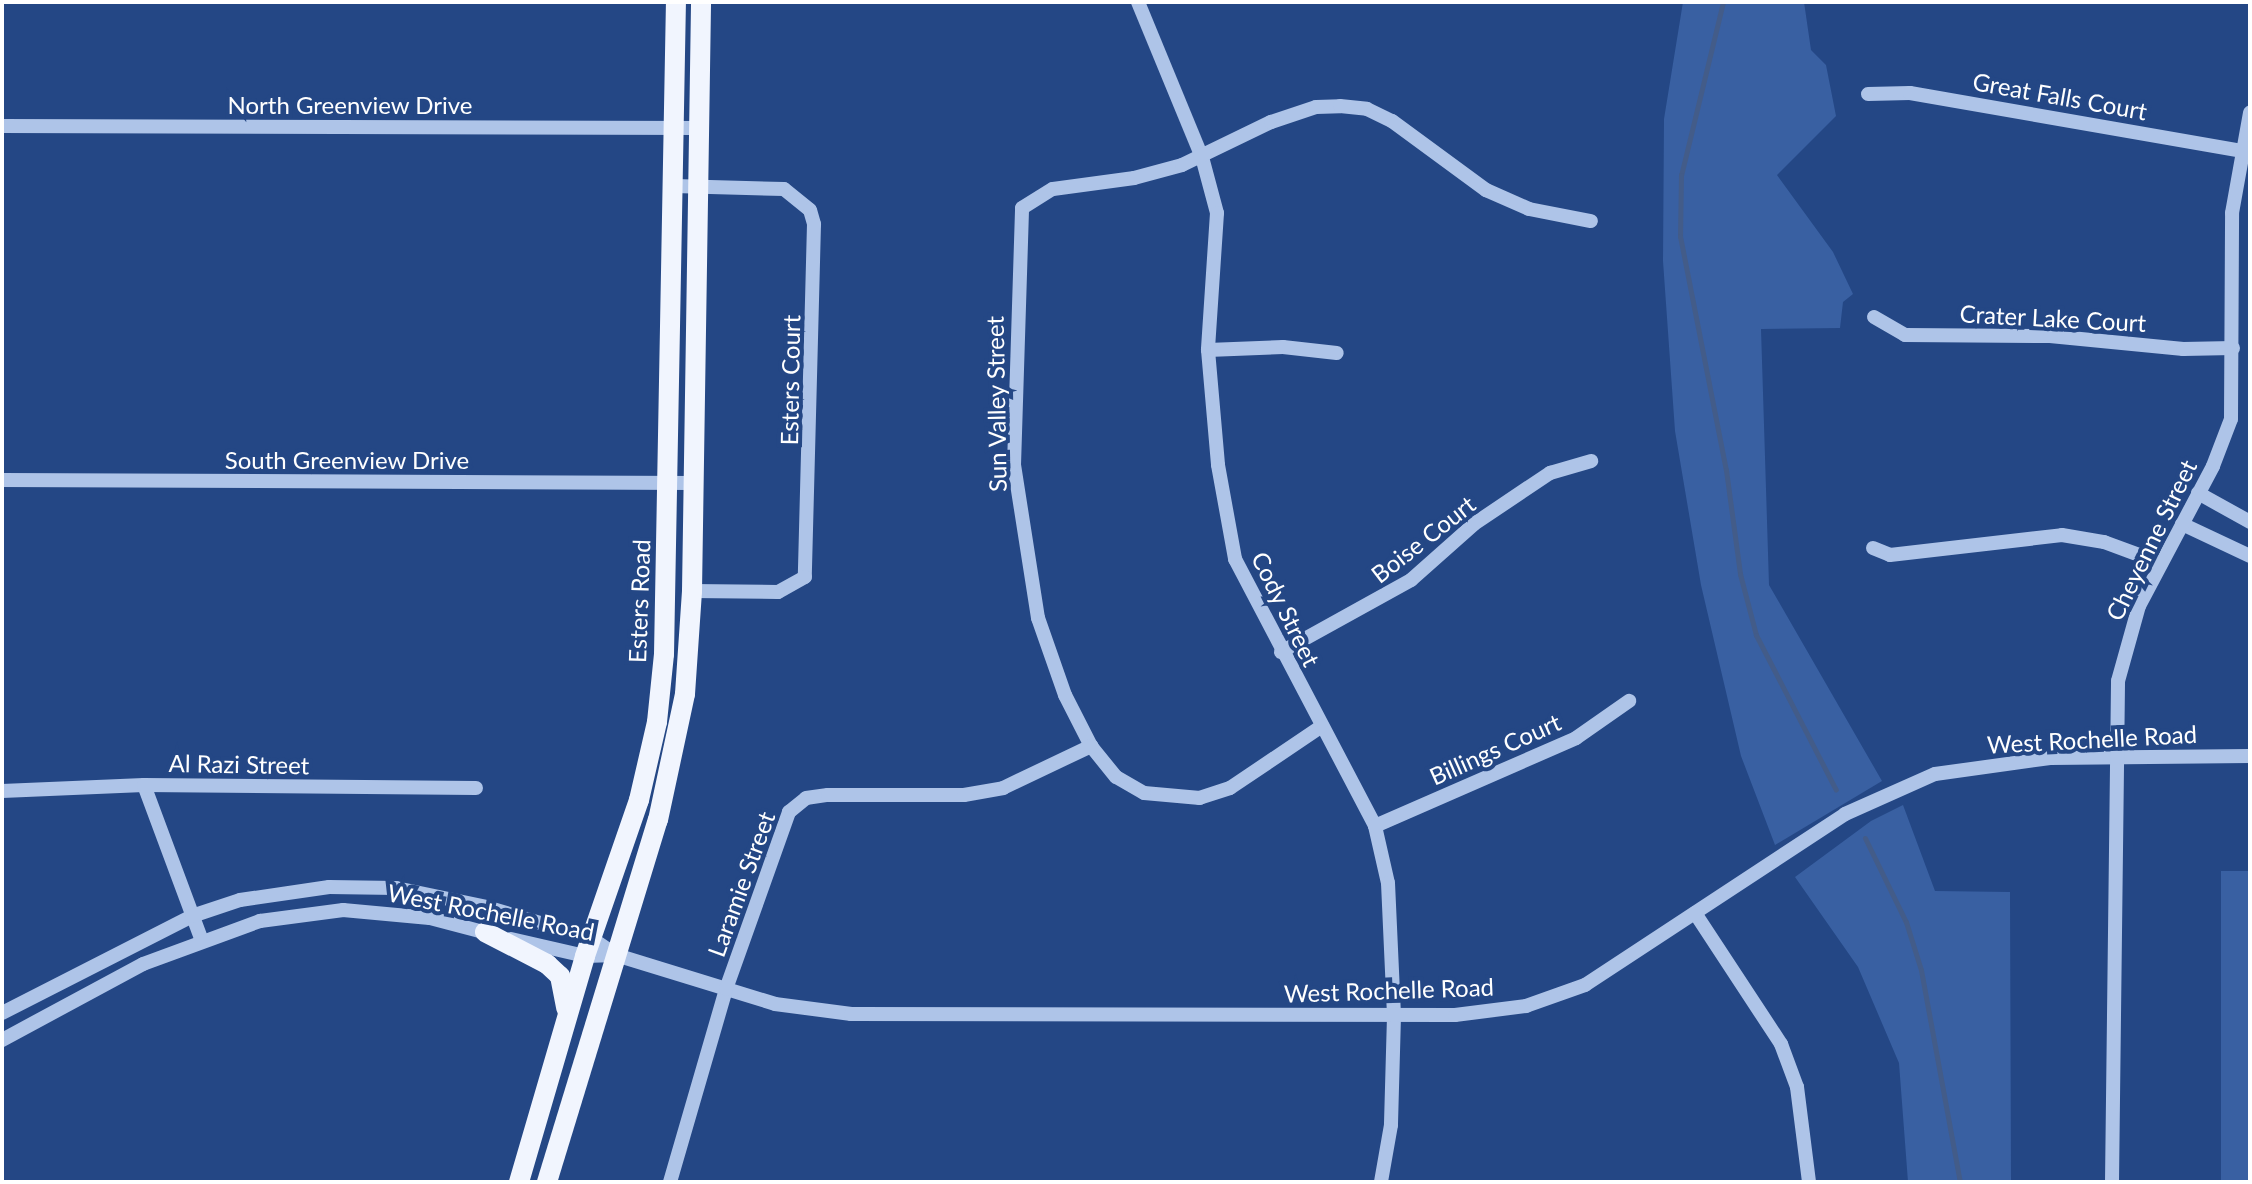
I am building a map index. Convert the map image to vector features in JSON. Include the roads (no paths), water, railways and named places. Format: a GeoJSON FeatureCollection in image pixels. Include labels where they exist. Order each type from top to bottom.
{"type":"FeatureCollection","features":[{"type":"Feature","properties":{"kind":"main road","name":"Esters Road"},"geometry":{"type":"LineString","coordinates":[[519,1182],[588,947],[639,800],[657,722],[668,483],[676,2]]}},
{"type":"Feature","properties":{"kind":"main road"},"geometry":{"type":"LineString","coordinates":[[526,1159],[549,1175],[616,955],[675,745],[689,657],[701,2]]}},
{"type":"Feature","properties":{"kind":"main road"},"geometry":{"type":"LineString","coordinates":[[485,932],[522,948],[560,976],[567,1017]]}},
{"type":"Feature","properties":{"kind":"street","name":"Cody Street"},"geometry":{"type":"LineString","coordinates":[[1138,2],[1202,157],[1217,213],[1218,250],[1208,350],[1218,465],[1235,559],[1281,652],[1375,826],[1388,883],[1394,1016],[1391,1125],[1381,1182]]}},
{"type":"Feature","properties":{"kind":"street","name":"Great Falls Court"},"geometry":{"type":"LineString","coordinates":[[1868,94],[1910,93],[2243,151]]}},
{"type":"Feature","properties":{"kind":"street"},"geometry":{"type":"LineString","coordinates":[[1202,157],[1306,110],[1367,109],[1392,121],[1486,190],[1529,209],[1591,221]]}},
{"type":"Feature","properties":{"kind":"street","name":"Cheyenne Street"},"geometry":{"type":"LineString","coordinates":[[2112,1182],[2118,681],[2126,641],[2231,419],[2232,213],[2250,113]]}},
{"type":"Feature","properties":{"kind":"street","name":"North Greenview Drive"},"geometry":{"type":"LineString","coordinates":[[2,126],[699,128]]}},
{"type":"Feature","properties":{"kind":"street","name":"Sun Valley Street"},"geometry":{"type":"LineString","coordinates":[[1202,157],[1134,178],[1053,189],[1022,208],[1014,465],[1038,618],[1065,695],[1091,746],[1116,777],[1144,793],[1200,798],[1230,788],[1322,726]]}},
{"type":"Feature","properties":{"kind":"street","name":"Esters Court"},"geometry":{"type":"LineString","coordinates":[[674,186],[784,189],[800,199],[814,224],[805,577],[778,592],[692,591]]}},
{"type":"Feature","properties":{"kind":"street","name":"Crater Lake Court"},"geometry":{"type":"LineString","coordinates":[[1874,317],[1905,335],[2050,336],[2183,349],[2233,348]]}},
{"type":"Feature","properties":{"kind":"street"},"geometry":{"type":"LineString","coordinates":[[1208,350],[1283,347],[1337,353]]}},
{"type":"Feature","properties":{"kind":"street","name":"Boise Court"},"geometry":{"type":"LineString","coordinates":[[1281,652],[1411,580],[1474,524],[1550,473],[1591,461]]}},
{"type":"Feature","properties":{"kind":"street","name":"South Greenview Drive"},"geometry":{"type":"LineString","coordinates":[[2,480],[693,483]]}},
{"type":"Feature","properties":{"kind":"street"},"geometry":{"type":"LineString","coordinates":[[2198,493],[2250,522]]}},
{"type":"Feature","properties":{"kind":"street"},"geometry":{"type":"LineString","coordinates":[[2182,524],[2250,556]]}},
{"type":"Feature","properties":{"kind":"street"},"geometry":{"type":"LineString","coordinates":[[1873,548],[1890,555],[2062,535],[2104,542],[2161,563]]}},
{"type":"Feature","properties":{"kind":"street","name":"Billings Court"},"geometry":{"type":"LineString","coordinates":[[1375,826],[1576,738],[1629,701]]}},
{"type":"Feature","properties":{"kind":"street","name":"Laramie Street"},"geometry":{"type":"LineString","coordinates":[[670,1182],[726,989],[775,843],[789,812],[806,798],[964,795],[1003,788],[1091,746]]}},
{"type":"Feature","properties":{"kind":"street","name":"West Rochelle Road"},"geometry":{"type":"LineString","coordinates":[[2,1013],[192,916],[289,891],[396,888],[486,907],[588,947],[775,1004],[851,1014],[1394,1016],[1526,1006],[1585,985],[1845,814],[1935,774],[2008,761],[2116,756],[2250,756]]}},
{"type":"Feature","properties":{"kind":"street"},"geometry":{"type":"LineString","coordinates":[[144,785],[201,938]]}},
{"type":"Feature","properties":{"kind":"street","name":"Al Razi Street"},"geometry":{"type":"LineString","coordinates":[[2,791],[144,785],[476,788]]}},
{"type":"Feature","properties":{"kind":"street","name":"West Rochelle Road"},"geometry":{"type":"LineString","coordinates":[[2,1040],[201,938],[260,921],[343,910],[430,918],[485,932],[588,947]]}},
{"type":"Feature","properties":{"kind":"street"},"geometry":{"type":"LineString","coordinates":[[1695,913],[1781,1044],[1797,1087],[1809,1182]]}},
{"type":"Feature","properties":{"kind":"waterway"},"geometry":{"type":"LineString","coordinates":[[1723,2],[1681,175],[1680,236],[1726,470],[1740,574],[1756,635],[1836,790]]}},
{"type":"Feature","properties":{"kind":"waterway"},"geometry":{"type":"LineString","coordinates":[[1865,838],[1906,922],[1921,970],[1960,1182]]}}]}
